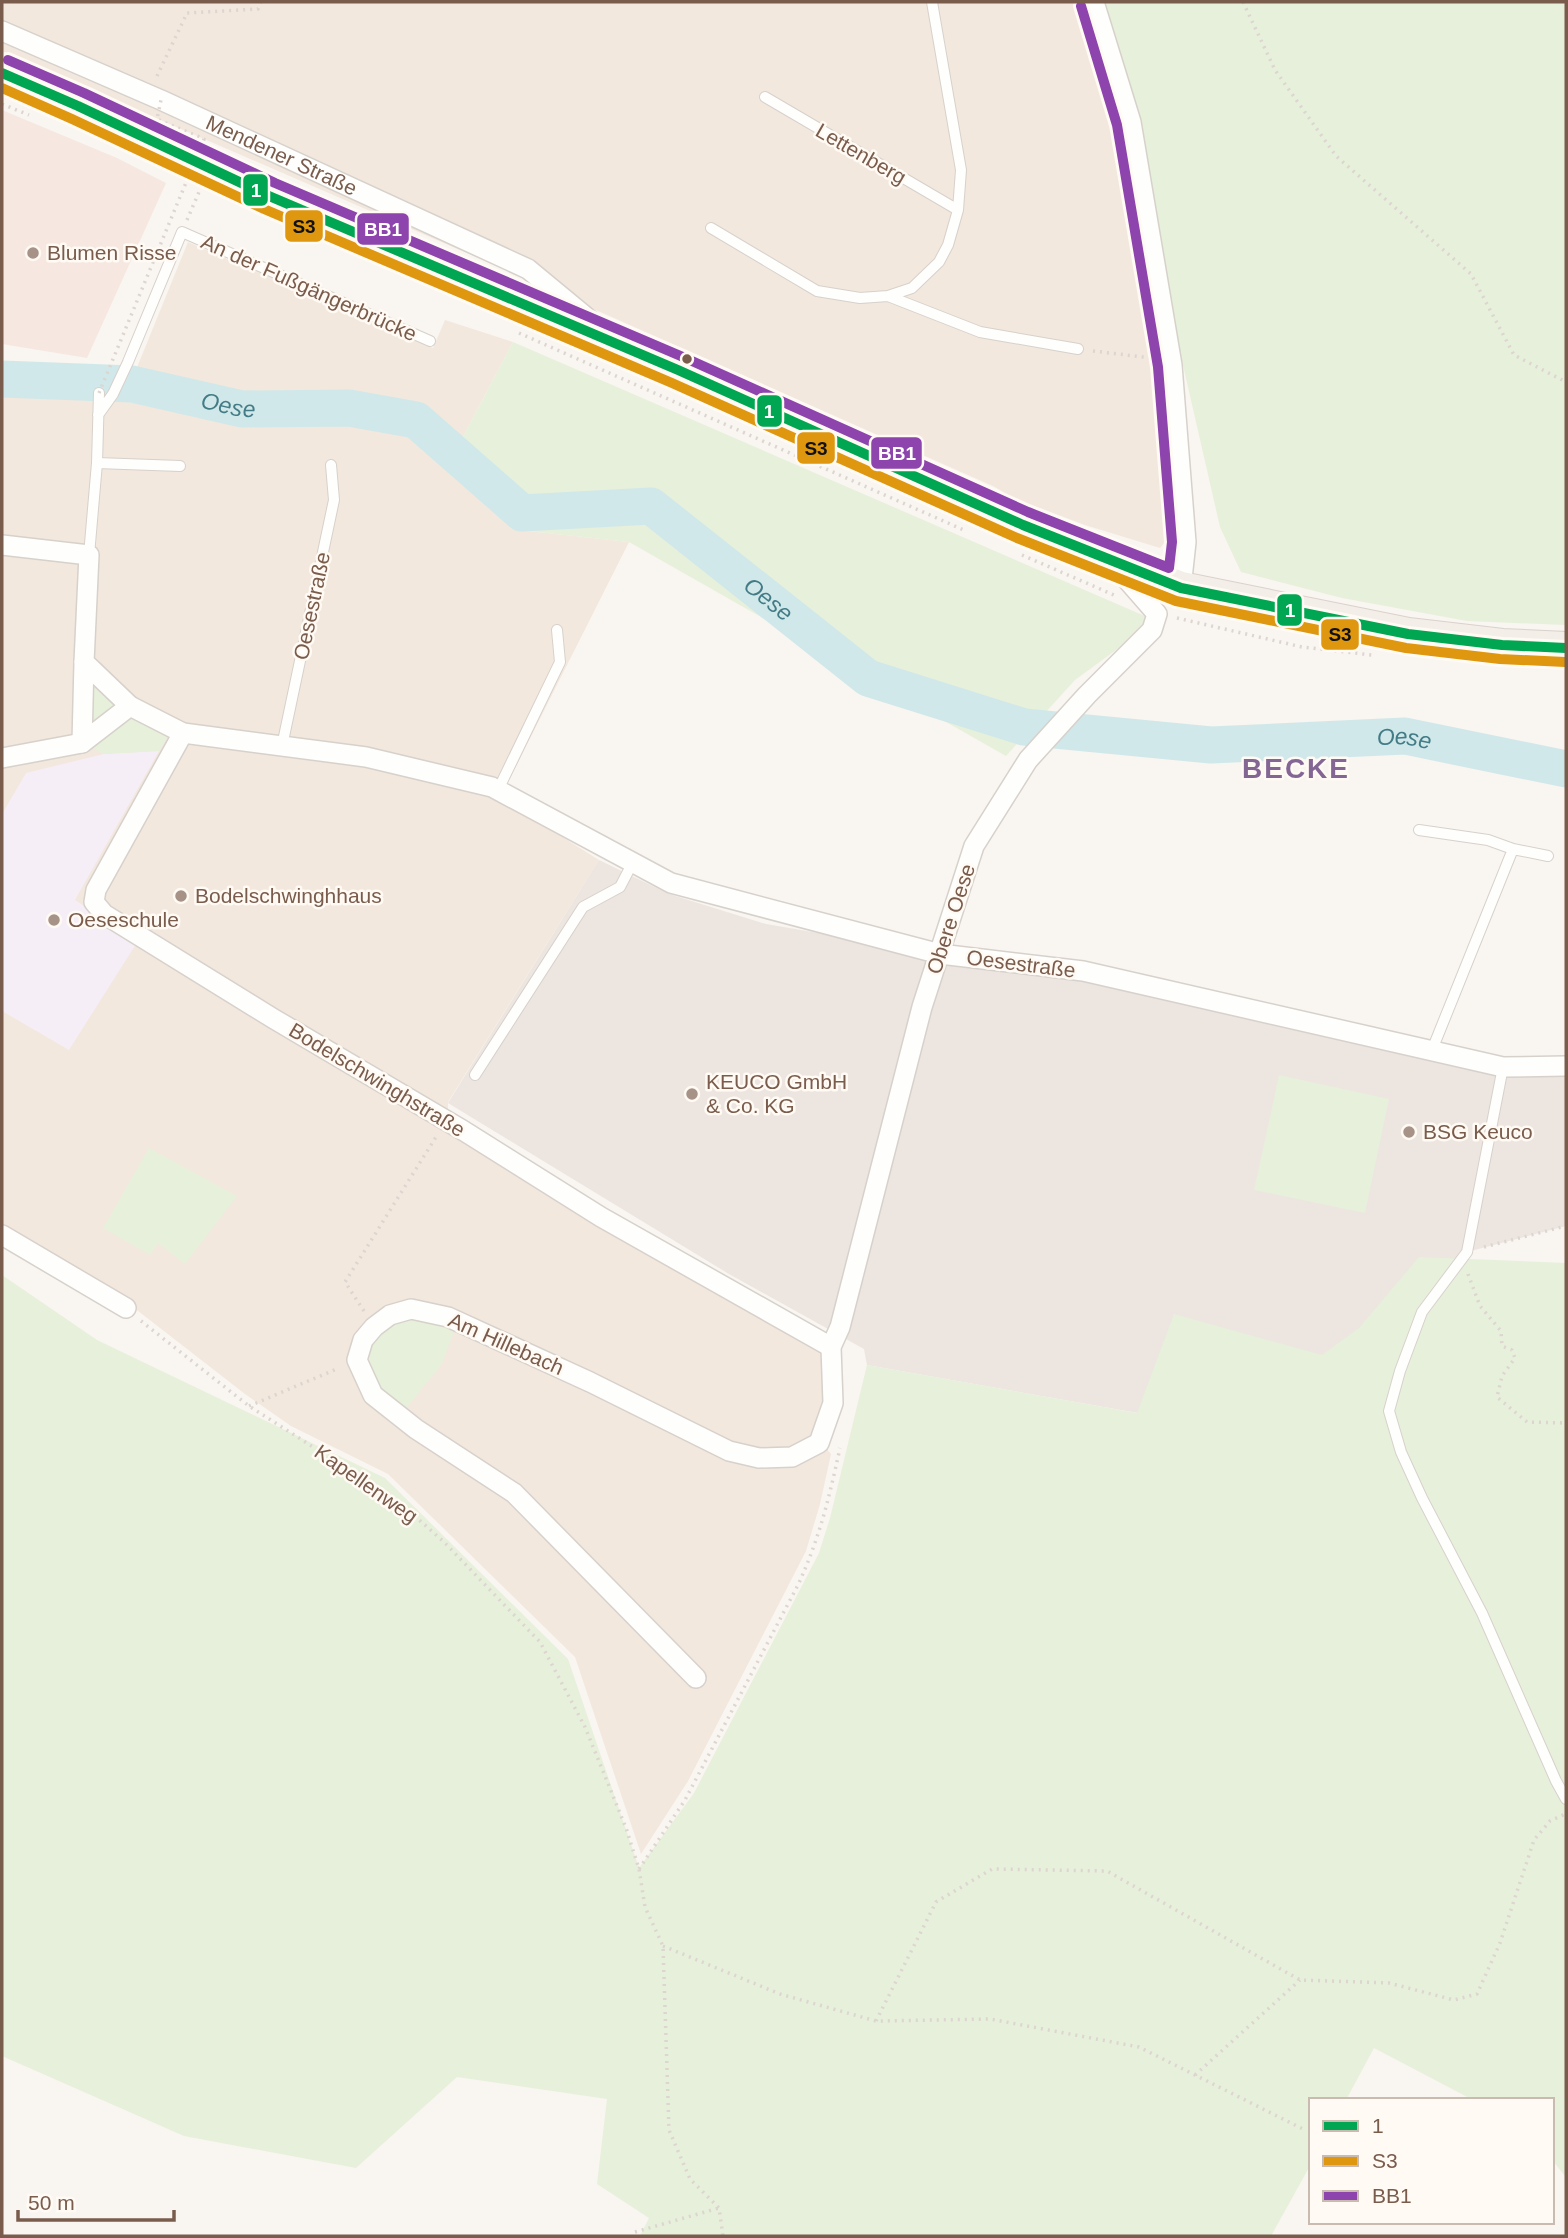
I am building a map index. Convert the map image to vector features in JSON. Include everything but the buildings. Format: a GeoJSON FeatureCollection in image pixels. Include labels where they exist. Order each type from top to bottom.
{"type":"FeatureCollection","features":[{"type":"Feature","properties":{"kind":"main road","name":"Mendener Straße"},"geometry":{"type":"LineString","coordinates":[[2,73],[269,196],[620,346],[1023,525],[1181,587],[1408,634],[1502,645],[1566,648]]}},
{"type":"Feature","properties":{"kind":"main road","name":"Mendener Straße"},"geometry":{"type":"LineString","coordinates":[[2,79],[78,106]]}},
{"type":"Feature","properties":{"kind":"street"},"geometry":{"type":"LineString","coordinates":[[1094,2],[1131,122],[1171,361],[1186,542],[1181,587]]}},
{"type":"Feature","properties":{"kind":"street","name":"Mendener Straße"},"geometry":{"type":"LineString","coordinates":[[2,31],[155,97],[528,269],[620,346]]}},
{"type":"Feature","properties":{"kind":"street"},"geometry":{"type":"LineString","coordinates":[[2,545],[89,555],[82,743]]}},
{"type":"Feature","properties":{"kind":"street"},"geometry":{"type":"LineString","coordinates":[[1111,561],[1155,622]]}},
{"type":"Feature","properties":{"kind":"street","name":"Obere Oese"},"geometry":{"type":"LineString","coordinates":[[831,1346],[840,1327],[922,1007],[974,846],[1028,760],[1155,622]]}},
{"type":"Feature","properties":{"kind":"street","name":"Oesestraße"},"geometry":{"type":"LineString","coordinates":[[84,662],[130,706],[183,733],[366,757],[498,790],[671,883],[940,954],[1083,971],[1503,1067],[1566,1066]]}},
{"type":"Feature","properties":{"kind":"street"},"geometry":{"type":"LineString","coordinates":[[2,758],[82,743],[130,706]]}},
{"type":"Feature","properties":{"kind":"street","name":"Bodelschwinghstraße"},"geometry":{"type":"LineString","coordinates":[[183,733],[96,890],[94,902],[104,914],[274,1019],[446,1120],[601,1217],[831,1346]]}},
{"type":"Feature","properties":{"kind":"street"},"geometry":{"type":"LineString","coordinates":[[2,1235],[126,1308]]}},
{"type":"Feature","properties":{"kind":"street","name":"Am Hillebach"},"geometry":{"type":"LineString","coordinates":[[374,1328],[390,1315],[411,1309],[448,1317],[590,1382],[729,1451],[758,1458],[792,1457],[819,1443],[833,1403],[831,1346]]}},
{"type":"Feature","properties":{"kind":"street"},"geometry":{"type":"LineString","coordinates":[[374,1328],[363,1340],[357,1360],[373,1395],[416,1429],[514,1493],[696,1678]]}},
{"type":"Feature","properties":{"kind":"lane"},"geometry":{"type":"LineString","coordinates":[[711,228],[817,291],[860,298],[888,296],[912,288],[939,262],[948,245],[958,210],[961,170],[932,2]]}},
{"type":"Feature","properties":{"kind":"lane","name":"Lettenberg"},"geometry":{"type":"LineString","coordinates":[[765,97],[958,210]]}},
{"type":"Feature","properties":{"kind":"lane","name":"An der Fußgängerbrücke"},"geometry":{"type":"LineString","coordinates":[[98,415],[113,394],[128,362],[182,232],[430,341]]}},
{"type":"Feature","properties":{"kind":"lane"},"geometry":{"type":"LineString","coordinates":[[888,296],[980,332],[1078,349]]}},
{"type":"Feature","properties":{"kind":"lane"},"geometry":{"type":"LineString","coordinates":[[89,555],[97,463],[99,393]]}},
{"type":"Feature","properties":{"kind":"lane"},"geometry":{"type":"LineString","coordinates":[[97,463],[180,466]]}},
{"type":"Feature","properties":{"kind":"lane","name":"Oesestraße"},"geometry":{"type":"LineString","coordinates":[[282,746],[334,500],[331,465]]}},
{"type":"Feature","properties":{"kind":"lane"},"geometry":{"type":"LineString","coordinates":[[498,790],[560,662],[557,630]]}},
{"type":"Feature","properties":{"kind":"lane"},"geometry":{"type":"LineString","coordinates":[[1419,830],[1488,840],[1513,849],[1548,856]]}},
{"type":"Feature","properties":{"kind":"lane"},"geometry":{"type":"LineString","coordinates":[[1432,1050],[1513,849]]}},
{"type":"Feature","properties":{"kind":"lane"},"geometry":{"type":"LineString","coordinates":[[475,1075],[583,907],[620,887],[633,862]]}},
{"type":"Feature","properties":{"kind":"lane"},"geometry":{"type":"LineString","coordinates":[[1503,1067],[1468,1251],[1422,1312],[1400,1371],[1389,1411],[1401,1452],[1482,1613],[1566,1799]]}},
{"type":"Feature","properties":{"kind":"path"},"geometry":{"type":"LineString","coordinates":[[99,393],[204,139],[156,119],[155,97],[187,13],[258,9],[261,2]]}},
{"type":"Feature","properties":{"kind":"path"},"geometry":{"type":"LineString","coordinates":[[1243,2],[1275,70],[1336,156],[1471,274],[1514,355],[1566,382]]}},
{"type":"Feature","properties":{"kind":"path"},"geometry":{"type":"LineString","coordinates":[[2,104],[40,120]]}},
{"type":"Feature","properties":{"kind":"path"},"geometry":{"type":"LineString","coordinates":[[177,178],[188,183]]}},
{"type":"Feature","properties":{"kind":"path"},"geometry":{"type":"LineString","coordinates":[[182,232],[200,188]]}},
{"type":"Feature","properties":{"kind":"path"},"geometry":{"type":"LineString","coordinates":[[513,331],[972,533]]}},
{"type":"Feature","properties":{"kind":"path"},"geometry":{"type":"LineString","coordinates":[[1078,349],[1171,361]]}},
{"type":"Feature","properties":{"kind":"path"},"geometry":{"type":"LineString","coordinates":[[1011,550],[1155,622]]}},
{"type":"Feature","properties":{"kind":"path"},"geometry":{"type":"LineString","coordinates":[[374,1328],[345,1282],[446,1120]]}},
{"type":"Feature","properties":{"kind":"path"},"geometry":{"type":"LineString","coordinates":[[1566,1226],[1468,1251],[1467,1261],[1468,1275],[1480,1306],[1501,1331],[1502,1346],[1512,1350],[1515,1358],[1502,1376],[1497,1398],[1527,1423],[1566,1423]]}},
{"type":"Feature","properties":{"kind":"path","name":"Kapellenweg"},"geometry":{"type":"LineString","coordinates":[[126,1308],[249,1406],[399,1502],[444,1542],[540,1642],[585,1727],[626,1828],[639,1869],[645,1907],[663,1946]]}},
{"type":"Feature","properties":{"kind":"path"},"geometry":{"type":"LineString","coordinates":[[249,1406],[357,1360]]}},
{"type":"Feature","properties":{"kind":"path"},"geometry":{"type":"LineString","coordinates":[[639,1869],[685,1800],[798,1584],[825,1516],[842,1441]]}},
{"type":"Feature","properties":{"kind":"path"},"geometry":{"type":"LineString","coordinates":[[876,2021],[936,1902],[992,1869],[1107,1871],[1300,1980],[1389,1983],[1454,2000],[1477,1994],[1500,1943],[1534,1840],[1550,1821],[1566,1813]]}},
{"type":"Feature","properties":{"kind":"path"},"geometry":{"type":"LineString","coordinates":[[723,2236],[719,2208],[690,2179],[669,2130],[663,1946],[780,1994],[876,2021],[990,2020],[1139,2047],[1304,2129]]}},
{"type":"Feature","properties":{"kind":"path"},"geometry":{"type":"LineString","coordinates":[[1195,2075],[1300,1980]]}},
{"type":"Feature","properties":{"kind":"path"},"geometry":{"type":"LineString","coordinates":[[635,2232],[719,2208]]}},
{"type":"Feature","properties":{"kind":"shaded area"},"geometry":{"type":"Polygon","coordinates":[[[2,2],[1080,2],[1133,187],[1162,361],[1170,428],[1173,533],[1160,548],[1085,525],[1013,498],[995,487],[492,264],[2,51],[2,2]]]}},
{"type":"Feature","properties":{"kind":"shaded area"},"geometry":{"type":"Polygon","coordinates":[[[2,110],[117,158],[166,183],[87,358],[2,344],[2,110]]]}},
{"type":"Feature","properties":{"kind":"shaded area"},"geometry":{"type":"Polygon","coordinates":[[[188,242],[433,348],[445,320],[513,342],[446,469],[528,531],[629,542],[500,798],[599,860],[448,1102],[448,1129],[822,1352],[826,1389],[813,1433],[831,1454],[806,1551],[688,1781],[641,1854],[575,1657],[388,1474],[291,1426],[245,1394],[124,1300],[2,1230],[2,391],[127,392],[188,242]]]}},
{"type":"Feature","properties":{"kind":"shaded area","name":"Oeseschule"},"geometry":{"type":"Polygon","coordinates":[[[159,751],[75,900],[138,941],[69,1050],[2,1011],[2,814],[26,773],[104,754],[159,751]]]}},
{"type":"Feature","properties":{"kind":"shaded area","name":"KEUCO GmbH & Co. KG"},"geometry":{"type":"Polygon","coordinates":[[[599,860],[669,894],[766,924],[940,954],[1083,971],[1503,1067],[1566,1066],[1566,1226],[1467,1252],[1400,1371],[1138,1413],[867,1365],[864,1349],[729,1274],[448,1103],[599,860]]]}},
{"type":"Feature","properties":{"kind":"green space"},"geometry":{"type":"Polygon","coordinates":[[[1100,2],[1566,2],[1566,625],[1467,621],[1342,598],[1241,572],[1220,527],[1100,2]]]}},
{"type":"Feature","properties":{"kind":"green space"},"geometry":{"type":"Polygon","coordinates":[[[513,342],[1147,617],[1142,631],[1075,680],[1006,756],[629,542],[528,531],[446,469],[513,342]]]}},
{"type":"Feature","properties":{"kind":"green space"},"geometry":{"type":"Polygon","coordinates":[[[88,673],[171,732],[159,751],[104,754],[94,749],[86,734],[88,673]]]}},
{"type":"Feature","properties":{"kind":"green space"},"geometry":{"type":"Polygon","coordinates":[[[1279,1075],[1389,1099],[1365,1213],[1254,1190],[1279,1075]]]}},
{"type":"Feature","properties":{"kind":"green space"},"geometry":{"type":"Polygon","coordinates":[[[149,1148],[237,1196],[185,1264],[158,1243],[150,1255],[103,1228],[149,1148]]]}},
{"type":"Feature","properties":{"kind":"green space"},"geometry":{"type":"Polygon","coordinates":[[[1419,1257],[1566,1263],[1566,2177],[1554,2162],[1554,2098],[1469,2098],[1374,2048],[1347,2098],[1309,2098],[1309,2168],[1271,2236],[640,2236],[649,2218],[597,2184],[607,2099],[457,2077],[356,2168],[184,2136],[2,2056],[2,1275],[97,1340],[385,1478],[568,1659],[639,1868],[694,1793],[819,1553],[867,1365],[1137,1413],[1174,1314],[1322,1355],[1359,1328],[1419,1257]]]}},
{"type":"Feature","properties":{"kind":"green space"},"geometry":{"type":"Polygon","coordinates":[[[410,1314],[456,1326],[442,1364],[403,1412],[380,1394],[362,1360],[369,1342],[378,1330],[391,1321],[410,1314]]]}},
{"type":"Feature","properties":{"kind":"waterway","name":"Oese"},"geometry":{"type":"LineString","coordinates":[[2,379],[132,384],[242,409],[349,408],[416,420],[522,513],[651,506],[868,678],[1024,727],[1211,745],[1405,736],[1566,769]]}},
{"type":"Feature","properties":{"kind":"transit line","name":"BB1"},"geometry":{"type":"LineString","coordinates":[[8,60],[275,183],[683,357],[1028,512],[1169,568],[1172,542],[1158,367],[1117,125],[1081,6]]}},
{"type":"Feature","properties":{"kind":"transit line","name":"1"},"geometry":{"type":"LineString","coordinates":[[2,73],[269,196],[678,370],[1023,525],[1181,588],[1408,634],[1502,645],[1566,648]]}},
{"type":"Feature","properties":{"kind":"transit line","name":"S3"},"geometry":{"type":"LineString","coordinates":[[2,88],[264,209],[672,383],[1017,538],[1176,601],[1406,648],[1500,659],[1565,662]]}},
{"type":"Feature","properties":{"kind":"place","name":"Blumen Risse"},"geometry":{"type":"Point","coordinates":[33,253]}},
{"type":"Feature","properties":{"kind":"place","name":"Bodelschwinghhaus"},"geometry":{"type":"Point","coordinates":[181,896]}},
{"type":"Feature","properties":{"kind":"place","name":"Oeseschule"},"geometry":{"type":"Point","coordinates":[54,920]}},
{"type":"Feature","properties":{"kind":"place","name":"KEUCO GmbH & Co. KG"},"geometry":{"type":"Point","coordinates":[692,1094]}},
{"type":"Feature","properties":{"kind":"place","name":"BSG Keuco"},"geometry":{"type":"Point","coordinates":[1409,1132]}},
{"type":"Feature","properties":{"kind":"district","name":"BECKE"},"geometry":{"type":"Point","coordinates":[1296,768]}}]}
